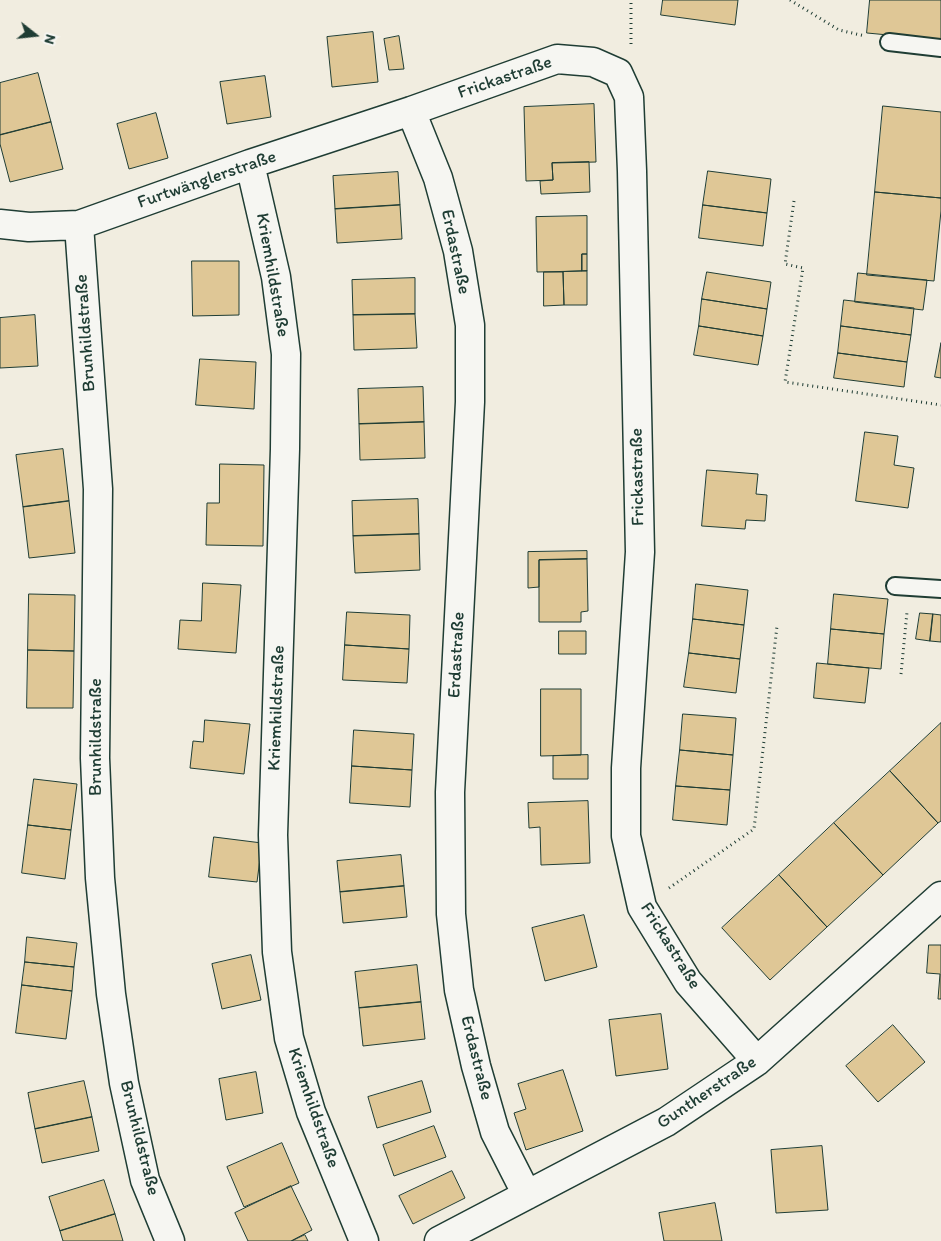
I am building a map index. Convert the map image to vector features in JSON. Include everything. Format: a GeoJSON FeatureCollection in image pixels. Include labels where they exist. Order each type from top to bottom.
{"type":"FeatureCollection","features":[{"type":"Feature","properties":{"kind":"street","name":"Frickastraße"},"geometry":{"type":"LineString","coordinates":[[411,111],[557,58],[593,62],[618,73],[629,97],[640,552],[626,768],[626,836],[642,907],[688,982],[757,1061]]}},
{"type":"Feature","properties":{"kind":"street","name":"Furtwänglerstraße"},"geometry":{"type":"LineString","coordinates":[[0,224],[29,226],[79,225],[250,164],[411,111]]}},
{"type":"Feature","properties":{"kind":"street","name":"Erdastraße"},"geometry":{"type":"LineString","coordinates":[[411,111],[438,178],[458,251],[470,326],[470,402],[450,792],[451,914],[459,990],[476,1066],[495,1132],[527,1196]]}},
{"type":"Feature","properties":{"kind":"street","name":"Kriemhildstraße"},"geometry":{"type":"LineString","coordinates":[[250,164],[276,277],[286,354],[274,835],[277,952],[289,1038],[311,1112],[364,1241]]}},
{"type":"Feature","properties":{"kind":"street","name":"Brunhildstraße"},"geometry":{"type":"LineString","coordinates":[[79,225],[98,489],[95,758],[100,878],[111,994],[124,1084],[145,1180],[170,1241]]}},
{"type":"Feature","properties":{"kind":"street","name":"Guntherstraße"},"geometry":{"type":"LineString","coordinates":[[438,1241],[666,1122],[757,1061],[941,896]]}},
{"type":"Feature","properties":{"kind":"lane"},"geometry":{"type":"LineString","coordinates":[[889,42],[941,48]]}},
{"type":"Feature","properties":{"kind":"lane"},"geometry":{"type":"LineString","coordinates":[[902,586],[941,589]]}},
{"type":"Feature","properties":{"kind":"path"},"geometry":{"type":"LineString","coordinates":[[618,73],[631,45],[631,0]]}},
{"type":"Feature","properties":{"kind":"path"},"geometry":{"type":"LineString","coordinates":[[790,0],[839,30],[889,42]]}},
{"type":"Feature","properties":{"kind":"path"},"geometry":{"type":"LineString","coordinates":[[794,201],[786,264],[803,268],[785,382],[941,406]]}},
{"type":"Feature","properties":{"kind":"path"},"geometry":{"type":"LineString","coordinates":[[901,674],[902,586]]}},
{"type":"Feature","properties":{"kind":"path"},"geometry":{"type":"LineString","coordinates":[[642,907],[754,828],[777,626]]}},
{"type":"Feature","properties":{"kind":"building"},"geometry":{"type":"Polygon","coordinates":[[[663,0],[738,0],[735,25],[661,15],[663,0]]]}},
{"type":"Feature","properties":{"kind":"building"},"geometry":{"type":"Polygon","coordinates":[[[870,0],[941,0],[941,40],[867,33],[870,0]]]}},
{"type":"Feature","properties":{"kind":"building"},"geometry":{"type":"Polygon","coordinates":[[[373,32],[378,82],[332,87],[327,37],[373,32]]]}},
{"type":"Feature","properties":{"kind":"building"},"geometry":{"type":"Polygon","coordinates":[[[399,36],[404,69],[389,70],[384,39],[399,36]]]}},
{"type":"Feature","properties":{"kind":"building"},"geometry":{"type":"Polygon","coordinates":[[[38,73],[51,122],[0,135],[0,83],[38,73]]]}},
{"type":"Feature","properties":{"kind":"building"},"geometry":{"type":"Polygon","coordinates":[[[265,76],[271,117],[227,124],[220,82],[265,76]]]}},
{"type":"Feature","properties":{"kind":"building"},"geometry":{"type":"Polygon","coordinates":[[[594,104],[596,162],[552,163],[553,180],[526,181],[524,107],[594,104]]]}},
{"type":"Feature","properties":{"kind":"building"},"geometry":{"type":"Polygon","coordinates":[[[883,106],[941,112],[941,198],[875,192],[883,106]]]}},
{"type":"Feature","properties":{"kind":"building"},"geometry":{"type":"Polygon","coordinates":[[[156,113],[168,158],[129,169],[117,124],[156,113]]]}},
{"type":"Feature","properties":{"kind":"building"},"geometry":{"type":"Polygon","coordinates":[[[51,122],[63,169],[10,182],[0,144],[0,135],[51,122]]]}},
{"type":"Feature","properties":{"kind":"building"},"geometry":{"type":"Polygon","coordinates":[[[589,162],[590,192],[541,194],[540,181],[553,180],[552,163],[589,162]]]}},
{"type":"Feature","properties":{"kind":"building"},"geometry":{"type":"Polygon","coordinates":[[[708,171],[771,179],[767,213],[703,205],[708,171]]]}},
{"type":"Feature","properties":{"kind":"building"},"geometry":{"type":"Polygon","coordinates":[[[398,172],[400,205],[335,209],[333,176],[398,172]]]}},
{"type":"Feature","properties":{"kind":"building"},"geometry":{"type":"Polygon","coordinates":[[[875,192],[941,198],[934,281],[867,275],[875,192]]]}},
{"type":"Feature","properties":{"kind":"building"},"geometry":{"type":"Polygon","coordinates":[[[400,205],[402,239],[337,243],[335,209],[400,205]]]}},
{"type":"Feature","properties":{"kind":"building"},"geometry":{"type":"Polygon","coordinates":[[[703,205],[767,213],[763,246],[699,238],[703,205]]]}},
{"type":"Feature","properties":{"kind":"building"},"geometry":{"type":"Polygon","coordinates":[[[587,216],[587,254],[582,254],[582,271],[537,272],[536,217],[587,216]]]}},
{"type":"Feature","properties":{"kind":"building"},"geometry":{"type":"Polygon","coordinates":[[[582,254],[587,254],[587,271],[582,271],[582,254]]]}},
{"type":"Feature","properties":{"kind":"building"},"geometry":{"type":"Polygon","coordinates":[[[192,261],[239,261],[239,315],[193,316],[192,261]]]}},
{"type":"Feature","properties":{"kind":"building"},"geometry":{"type":"Polygon","coordinates":[[[587,271],[587,305],[564,305],[563,272],[587,271]]]}},
{"type":"Feature","properties":{"kind":"building"},"geometry":{"type":"Polygon","coordinates":[[[544,272],[563,272],[564,305],[544,306],[544,272]]]}},
{"type":"Feature","properties":{"kind":"building"},"geometry":{"type":"Polygon","coordinates":[[[707,272],[771,282],[767,309],[702,299],[707,272]]]}},
{"type":"Feature","properties":{"kind":"building"},"geometry":{"type":"Polygon","coordinates":[[[858,273],[927,280],[923,310],[855,302],[858,273]]]}},
{"type":"Feature","properties":{"kind":"building"},"geometry":{"type":"Polygon","coordinates":[[[415,278],[415,314],[353,315],[352,280],[415,278]]]}},
{"type":"Feature","properties":{"kind":"building"},"geometry":{"type":"Polygon","coordinates":[[[702,299],[767,309],[763,336],[699,326],[702,299]]]}},
{"type":"Feature","properties":{"kind":"building"},"geometry":{"type":"Polygon","coordinates":[[[844,300],[914,308],[911,335],[841,326],[844,300]]]}},
{"type":"Feature","properties":{"kind":"building"},"geometry":{"type":"Polygon","coordinates":[[[415,314],[417,348],[354,350],[353,315],[415,314]]]}},
{"type":"Feature","properties":{"kind":"building"},"geometry":{"type":"Polygon","coordinates":[[[35,315],[38,366],[0,368],[0,318],[35,315]]]}},
{"type":"Feature","properties":{"kind":"building"},"geometry":{"type":"Polygon","coordinates":[[[699,326],[763,336],[758,365],[694,355],[699,326]]]}},
{"type":"Feature","properties":{"kind":"building"},"geometry":{"type":"Polygon","coordinates":[[[841,326],[911,335],[907,362],[838,353],[841,326]]]}},
{"type":"Feature","properties":{"kind":"building"},"geometry":{"type":"Polygon","coordinates":[[[941,343],[941,378],[935,377],[941,343]]]}},
{"type":"Feature","properties":{"kind":"building"},"geometry":{"type":"Polygon","coordinates":[[[838,353],[907,362],[904,387],[834,378],[838,353]]]}},
{"type":"Feature","properties":{"kind":"building"},"geometry":{"type":"Polygon","coordinates":[[[200,359],[256,362],[254,409],[196,405],[200,359]]]}},
{"type":"Feature","properties":{"kind":"building"},"geometry":{"type":"Polygon","coordinates":[[[423,387],[424,422],[359,424],[358,389],[423,387]]]}},
{"type":"Feature","properties":{"kind":"building"},"geometry":{"type":"Polygon","coordinates":[[[424,422],[425,458],[360,460],[359,424],[424,422]]]}},
{"type":"Feature","properties":{"kind":"building"},"geometry":{"type":"Polygon","coordinates":[[[865,432],[898,436],[894,465],[914,468],[908,508],[856,501],[865,432]]]}},
{"type":"Feature","properties":{"kind":"building"},"geometry":{"type":"Polygon","coordinates":[[[63,449],[69,501],[23,507],[16,455],[63,449]]]}},
{"type":"Feature","properties":{"kind":"building"},"geometry":{"type":"Polygon","coordinates":[[[220,464],[264,465],[263,546],[206,545],[207,503],[219,503],[220,464]]]}},
{"type":"Feature","properties":{"kind":"building"},"geometry":{"type":"Polygon","coordinates":[[[707,470],[758,474],[756,494],[767,495],[765,521],[746,520],[745,529],[702,526],[707,470]]]}},
{"type":"Feature","properties":{"kind":"building"},"geometry":{"type":"Polygon","coordinates":[[[418,499],[419,534],[353,536],[352,501],[418,499]]]}},
{"type":"Feature","properties":{"kind":"building"},"geometry":{"type":"Polygon","coordinates":[[[69,501],[75,553],[29,558],[23,507],[69,501]]]}},
{"type":"Feature","properties":{"kind":"building"},"geometry":{"type":"Polygon","coordinates":[[[419,534],[420,570],[355,573],[353,536],[419,534]]]}},
{"type":"Feature","properties":{"kind":"building"},"geometry":{"type":"Polygon","coordinates":[[[587,551],[587,559],[539,560],[539,587],[528,588],[528,552],[587,551]]]}},
{"type":"Feature","properties":{"kind":"building"},"geometry":{"type":"Polygon","coordinates":[[[587,559],[588,611],[581,612],[581,622],[539,622],[539,560],[587,559]]]}},
{"type":"Feature","properties":{"kind":"building"},"geometry":{"type":"Polygon","coordinates":[[[203,583],[241,585],[236,653],[178,649],[180,620],[201,621],[203,583]]]}},
{"type":"Feature","properties":{"kind":"building"},"geometry":{"type":"Polygon","coordinates":[[[696,584],[748,590],[744,625],[693,619],[696,584]]]}},
{"type":"Feature","properties":{"kind":"building"},"geometry":{"type":"Polygon","coordinates":[[[29,594],[75,595],[74,651],[28,650],[29,594]]]}},
{"type":"Feature","properties":{"kind":"building"},"geometry":{"type":"Polygon","coordinates":[[[834,594],[888,599],[884,634],[831,629],[834,594]]]}},
{"type":"Feature","properties":{"kind":"building"},"geometry":{"type":"Polygon","coordinates":[[[347,612],[410,615],[409,649],[345,645],[347,612]]]}},
{"type":"Feature","properties":{"kind":"building"},"geometry":{"type":"Polygon","coordinates":[[[920,613],[933,614],[930,641],[916,639],[920,613]]]}},
{"type":"Feature","properties":{"kind":"building"},"geometry":{"type":"Polygon","coordinates":[[[933,614],[941,615],[941,642],[930,641],[933,614]]]}},
{"type":"Feature","properties":{"kind":"building"},"geometry":{"type":"Polygon","coordinates":[[[693,619],[744,625],[740,659],[689,653],[693,619]]]}},
{"type":"Feature","properties":{"kind":"building"},"geometry":{"type":"Polygon","coordinates":[[[831,629],[884,634],[881,669],[828,664],[831,629]]]}},
{"type":"Feature","properties":{"kind":"building"},"geometry":{"type":"Polygon","coordinates":[[[559,631],[586,631],[586,654],[559,654],[559,631]]]}},
{"type":"Feature","properties":{"kind":"building"},"geometry":{"type":"Polygon","coordinates":[[[345,645],[409,649],[407,683],[343,680],[345,645]]]}},
{"type":"Feature","properties":{"kind":"building"},"geometry":{"type":"Polygon","coordinates":[[[28,650],[74,651],[73,708],[27,708],[28,650]]]}},
{"type":"Feature","properties":{"kind":"building"},"geometry":{"type":"Polygon","coordinates":[[[689,653],[740,659],[736,693],[684,687],[689,653]]]}},
{"type":"Feature","properties":{"kind":"building"},"geometry":{"type":"Polygon","coordinates":[[[817,663],[869,668],[865,703],[814,698],[817,663]]]}},
{"type":"Feature","properties":{"kind":"building"},"geometry":{"type":"Polygon","coordinates":[[[541,689],[581,689],[581,755],[541,756],[541,689]]]}},
{"type":"Feature","properties":{"kind":"building"},"geometry":{"type":"Polygon","coordinates":[[[683,714],[736,718],[733,755],[680,750],[683,714]]]}},
{"type":"Feature","properties":{"kind":"building"},"geometry":{"type":"Polygon","coordinates":[[[205,720],[250,724],[244,774],[190,768],[193,741],[203,742],[205,720]]]}},
{"type":"Feature","properties":{"kind":"building"},"geometry":{"type":"Polygon","coordinates":[[[941,723],[941,821],[938,823],[890,771],[941,723]]]}},
{"type":"Feature","properties":{"kind":"building"},"geometry":{"type":"Polygon","coordinates":[[[354,730],[414,734],[412,770],[352,766],[354,730]]]}},
{"type":"Feature","properties":{"kind":"building"},"geometry":{"type":"Polygon","coordinates":[[[680,750],[733,755],[730,790],[676,786],[680,750]]]}},
{"type":"Feature","properties":{"kind":"building"},"geometry":{"type":"Polygon","coordinates":[[[588,755],[588,779],[553,779],[553,756],[588,755]]]}},
{"type":"Feature","properties":{"kind":"building"},"geometry":{"type":"Polygon","coordinates":[[[352,766],[412,770],[410,807],[350,803],[352,766]]]}},
{"type":"Feature","properties":{"kind":"building"},"geometry":{"type":"Polygon","coordinates":[[[890,771],[938,823],[883,875],[834,823],[890,771]]]}},
{"type":"Feature","properties":{"kind":"building"},"geometry":{"type":"Polygon","coordinates":[[[34,779],[77,784],[71,830],[28,825],[34,779]]]}},
{"type":"Feature","properties":{"kind":"building"},"geometry":{"type":"Polygon","coordinates":[[[676,786],[730,790],[727,825],[673,820],[676,786]]]}},
{"type":"Feature","properties":{"kind":"building"},"geometry":{"type":"Polygon","coordinates":[[[588,801],[590,863],[541,865],[540,827],[529,828],[528,803],[588,801]]]}},
{"type":"Feature","properties":{"kind":"building"},"geometry":{"type":"Polygon","coordinates":[[[834,823],[883,875],[827,927],[779,875],[834,823]]]}},
{"type":"Feature","properties":{"kind":"building"},"geometry":{"type":"Polygon","coordinates":[[[28,825],[71,830],[65,879],[22,873],[28,825]]]}},
{"type":"Feature","properties":{"kind":"building"},"geometry":{"type":"Polygon","coordinates":[[[214,837],[262,843],[257,882],[209,877],[214,837]]]}},
{"type":"Feature","properties":{"kind":"building"},"geometry":{"type":"Polygon","coordinates":[[[401,855],[404,886],[340,892],[337,861],[401,855]]]}},
{"type":"Feature","properties":{"kind":"building"},"geometry":{"type":"Polygon","coordinates":[[[779,875],[827,927],[770,980],[722,928],[779,875]]]}},
{"type":"Feature","properties":{"kind":"building"},"geometry":{"type":"Polygon","coordinates":[[[404,886],[407,917],[343,923],[340,892],[404,886]]]}},
{"type":"Feature","properties":{"kind":"building"},"geometry":{"type":"Polygon","coordinates":[[[584,915],[597,967],[545,981],[532,928],[584,915]]]}},
{"type":"Feature","properties":{"kind":"building"},"geometry":{"type":"Polygon","coordinates":[[[27,937],[77,943],[74,967],[25,962],[27,937]]]}},
{"type":"Feature","properties":{"kind":"building"},"geometry":{"type":"Polygon","coordinates":[[[929,945],[941,945],[941,999],[938,999],[940,974],[927,973],[929,945]]]}},
{"type":"Feature","properties":{"kind":"building"},"geometry":{"type":"Polygon","coordinates":[[[251,955],[261,1000],[222,1009],[212,964],[251,955]]]}},
{"type":"Feature","properties":{"kind":"building"},"geometry":{"type":"Polygon","coordinates":[[[25,962],[74,967],[72,991],[22,985],[25,962]]]}},
{"type":"Feature","properties":{"kind":"building"},"geometry":{"type":"Polygon","coordinates":[[[417,965],[421,1002],[359,1008],[355,972],[417,965]]]}},
{"type":"Feature","properties":{"kind":"building"},"geometry":{"type":"Polygon","coordinates":[[[22,985],[72,991],[66,1039],[16,1033],[22,985]]]}},
{"type":"Feature","properties":{"kind":"building"},"geometry":{"type":"Polygon","coordinates":[[[421,1002],[425,1039],[363,1046],[359,1008],[421,1002]]]}},
{"type":"Feature","properties":{"kind":"building"},"geometry":{"type":"Polygon","coordinates":[[[661,1014],[668,1069],[616,1076],[609,1020],[661,1014]]]}},
{"type":"Feature","properties":{"kind":"building"},"geometry":{"type":"Polygon","coordinates":[[[893,1025],[925,1062],[878,1102],[846,1066],[893,1025]]]}},
{"type":"Feature","properties":{"kind":"building"},"geometry":{"type":"Polygon","coordinates":[[[563,1070],[583,1131],[526,1150],[514,1113],[526,1109],[518,1084],[563,1070]]]}},
{"type":"Feature","properties":{"kind":"building"},"geometry":{"type":"Polygon","coordinates":[[[256,1072],[263,1113],[226,1120],[219,1079],[256,1072]]]}},
{"type":"Feature","properties":{"kind":"building"},"geometry":{"type":"Polygon","coordinates":[[[84,1081],[92,1117],[35,1129],[28,1093],[84,1081]]]}},
{"type":"Feature","properties":{"kind":"building"},"geometry":{"type":"Polygon","coordinates":[[[422,1081],[431,1112],[377,1128],[368,1097],[422,1081]]]}},
{"type":"Feature","properties":{"kind":"building"},"geometry":{"type":"Polygon","coordinates":[[[92,1117],[99,1151],[42,1163],[35,1129],[92,1117]]]}},
{"type":"Feature","properties":{"kind":"building"},"geometry":{"type":"Polygon","coordinates":[[[434,1126],[446,1157],[394,1176],[383,1145],[434,1126]]]}},
{"type":"Feature","properties":{"kind":"building"},"geometry":{"type":"Polygon","coordinates":[[[282,1143],[299,1183],[244,1207],[227,1167],[282,1143]]]}},
{"type":"Feature","properties":{"kind":"building"},"geometry":{"type":"Polygon","coordinates":[[[822,1146],[828,1210],[776,1213],[771,1150],[822,1146]]]}},
{"type":"Feature","properties":{"kind":"building"},"geometry":{"type":"Polygon","coordinates":[[[452,1171],[465,1198],[413,1224],[399,1196],[452,1171]]]}},
{"type":"Feature","properties":{"kind":"building"},"geometry":{"type":"Polygon","coordinates":[[[104,1180],[115,1214],[60,1231],[49,1197],[104,1180]]]}},
{"type":"Feature","properties":{"kind":"building"},"geometry":{"type":"Polygon","coordinates":[[[291,1186],[312,1230],[291,1241],[248,1241],[235,1213],[291,1186]]]}},
{"type":"Feature","properties":{"kind":"building"},"geometry":{"type":"Polygon","coordinates":[[[715,1203],[722,1241],[664,1241],[659,1213],[715,1203]]]}},
{"type":"Feature","properties":{"kind":"building"},"geometry":{"type":"Polygon","coordinates":[[[115,1214],[123,1241],[63,1241],[60,1231],[115,1214]]]}},
{"type":"Feature","properties":{"kind":"building"},"geometry":{"type":"Polygon","coordinates":[[[305,1235],[308,1241],[292,1241],[305,1235]]]}}]}
